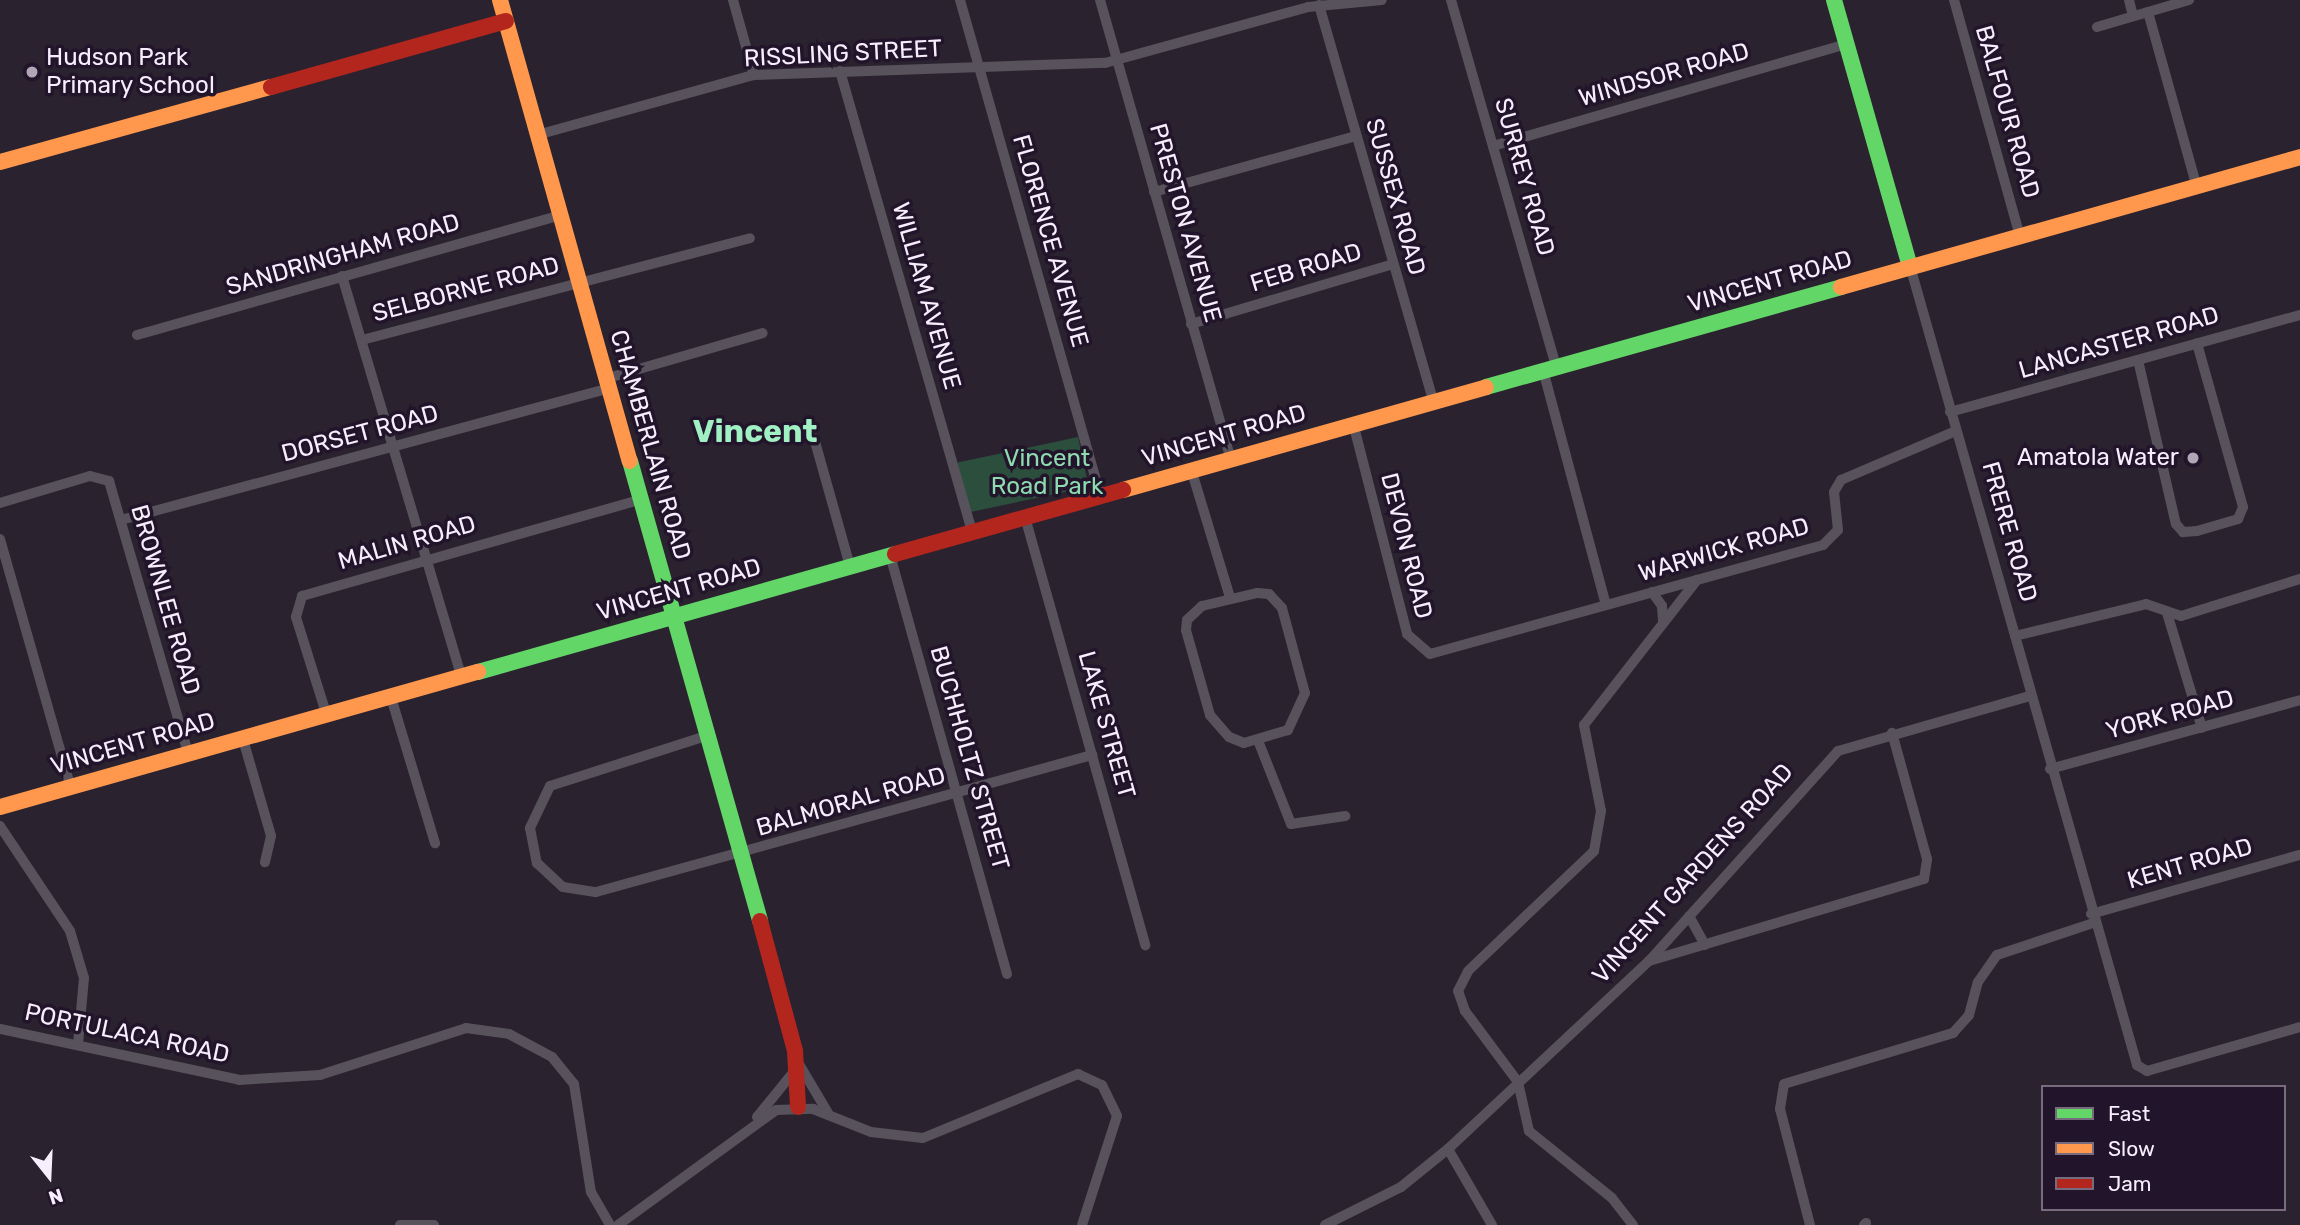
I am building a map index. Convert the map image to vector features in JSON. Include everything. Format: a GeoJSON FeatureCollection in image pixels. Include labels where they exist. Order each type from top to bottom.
{"type":"FeatureCollection","features":[{"type":"Feature","properties":{"kind":"street","name":"CHAMBERLAIN ROAD"},"geometry":{"type":"LineString","coordinates":[[500,0],[742,854],[796,1064],[798,1107]]}},
{"type":"Feature","properties":{"kind":"street"},"geometry":{"type":"LineString","coordinates":[[733,0],[754,75]]}},
{"type":"Feature","properties":{"kind":"street","name":"FLORENCE AVENUE"},"geometry":{"type":"LineString","coordinates":[[960,0],[1100,494]]}},
{"type":"Feature","properties":{"kind":"street","name":"PRESTON AVENUE"},"geometry":{"type":"LineString","coordinates":[[1100,0],[1230,457]]}},
{"type":"Feature","properties":{"kind":"street","name":"RISSLING STREET"},"geometry":{"type":"LineString","coordinates":[[537,135],[754,75],[1117,61],[1319,5],[1382,0]]}},
{"type":"Feature","properties":{"kind":"street","name":"SURREY ROAD"},"geometry":{"type":"LineString","coordinates":[[1451,0],[1493,146],[1606,605]]}},
{"type":"Feature","properties":{"kind":"street","name":"FRERE ROAD"},"geometry":{"type":"LineString","coordinates":[[1835,0],[2092,918],[2137,1065],[2147,1070],[2300,1027]]}},
{"type":"Feature","properties":{"kind":"street","name":"BALFOUR ROAD"},"geometry":{"type":"LineString","coordinates":[[1954,0],[2020,236]]}},
{"type":"Feature","properties":{"kind":"street"},"geometry":{"type":"LineString","coordinates":[[2129,0],[2133,16]]}},
{"type":"Feature","properties":{"kind":"street"},"geometry":{"type":"LineString","coordinates":[[2096,27],[2189,0]]}},
{"type":"Feature","properties":{"kind":"street","name":"SUSSEX ROAD"},"geometry":{"type":"LineString","coordinates":[[1319,5],[1433,400]]}},
{"type":"Feature","properties":{"kind":"street"},"geometry":{"type":"LineString","coordinates":[[2148,12],[2197,187]]}},
{"type":"Feature","properties":{"kind":"street"},"geometry":{"type":"LineString","coordinates":[[0,162],[506,21]]}},
{"type":"Feature","properties":{"kind":"street","name":"WINDSOR ROAD"},"geometry":{"type":"LineString","coordinates":[[1493,146],[1847,44]]}},
{"type":"Feature","properties":{"kind":"street","name":"WILLIAM AVENUE"},"geometry":{"type":"LineString","coordinates":[[841,71],[972,531]]}},
{"type":"Feature","properties":{"kind":"street"},"geometry":{"type":"LineString","coordinates":[[1154,192],[1356,136]]}},
{"type":"Feature","properties":{"kind":"street","name":"VINCENT ROAD"},"geometry":{"type":"LineString","coordinates":[[0,807],[187,751],[2300,157]]}},
{"type":"Feature","properties":{"kind":"street","name":"SANDRINGHAM ROAD"},"geometry":{"type":"LineString","coordinates":[[137,335],[560,215]]}},
{"type":"Feature","properties":{"kind":"street","name":"SELBORNE ROAD"},"geometry":{"type":"LineString","coordinates":[[362,340],[750,239]]}},
{"type":"Feature","properties":{"kind":"street","name":"FEB ROAD"},"geometry":{"type":"LineString","coordinates":[[1191,324],[1393,264]]}},
{"type":"Feature","properties":{"kind":"street"},"geometry":{"type":"LineString","coordinates":[[342,276],[461,675]]}},
{"type":"Feature","properties":{"kind":"street","name":"LANCASTER ROAD"},"geometry":{"type":"LineString","coordinates":[[1950,412],[2300,315]]}},
{"type":"Feature","properties":{"kind":"street","name":"DORSET ROAD"},"geometry":{"type":"LineString","coordinates":[[121,520],[391,447],[609,383],[763,334]]}},
{"type":"Feature","properties":{"kind":"street"},"geometry":{"type":"LineString","coordinates":[[2138,360],[2176,524],[2188,533],[2221,524],[2238,519],[2244,507],[2197,343]]}},
{"type":"Feature","properties":{"kind":"street","name":"DEVON ROAD"},"geometry":{"type":"LineString","coordinates":[[1353,423],[1407,634],[1422,652],[1445,652]]}},
{"type":"Feature","properties":{"kind":"street","name":"WARWICK ROAD"},"geometry":{"type":"LineString","coordinates":[[1445,652],[1830,541],[1838,530],[1834,492],[1841,480],[1956,431]]}},
{"type":"Feature","properties":{"kind":"street"},"geometry":{"type":"LineString","coordinates":[[814,438],[850,566]]}},
{"type":"Feature","properties":{"kind":"street"},"geometry":{"type":"LineString","coordinates":[[1191,469],[1230,597]]}},
{"type":"Feature","properties":{"kind":"street","name":"BROWNLEE ROAD"},"geometry":{"type":"LineString","coordinates":[[3,502],[90,476],[109,481],[187,751]]}},
{"type":"Feature","properties":{"kind":"street","name":"MALIN ROAD"},"geometry":{"type":"LineString","coordinates":[[326,713],[296,617],[298,601],[425,560],[642,499]]}},
{"type":"Feature","properties":{"kind":"street","name":"LAKE STREET"},"geometry":{"type":"LineString","coordinates":[[1026,517],[1145,945]]}},
{"type":"Feature","properties":{"kind":"street"},"geometry":{"type":"LineString","coordinates":[[0,539],[70,785]]}},
{"type":"Feature","properties":{"kind":"street","name":"BUCHHOLTZ STREET"},"geometry":{"type":"LineString","coordinates":[[890,555],[1007,974]]}},
{"type":"Feature","properties":{"kind":"street"},"geometry":{"type":"LineString","coordinates":[[2015,636],[2146,604],[2181,616],[2300,579]]}},
{"type":"Feature","properties":{"kind":"street"},"geometry":{"type":"LineString","coordinates":[[1633,1225],[1612,1198],[1529,1130],[1518,1082],[1465,1010],[1461,981],[1594,851],[1601,811],[1584,725],[1697,580]]}},
{"type":"Feature","properties":{"kind":"street"},"geometry":{"type":"LineString","coordinates":[[1652,592],[1662,606],[1663,622]]}},
{"type":"Feature","properties":{"kind":"street"},"geometry":{"type":"LineString","coordinates":[[1256,593],[1278,599],[1303,681],[1297,719],[1288,730],[1259,743],[1229,737],[1217,727],[1186,630],[1192,612],[1230,597],[1256,593]]}},
{"type":"Feature","properties":{"kind":"street"},"geometry":{"type":"LineString","coordinates":[[2167,613],[2202,728]]}},
{"type":"Feature","properties":{"kind":"street"},"geometry":{"type":"LineString","coordinates":[[390,694],[435,843]]}},
{"type":"Feature","properties":{"kind":"street","name":"VINCENT GARDENS ROAD"},"geometry":{"type":"LineString","coordinates":[[1325,1225],[1401,1187],[1448,1149],[1649,961],[1826,760],[1892,733],[2030,696]]}},
{"type":"Feature","properties":{"kind":"street","name":"YORK ROAD"},"geometry":{"type":"LineString","coordinates":[[2050,769],[2300,700]]}},
{"type":"Feature","properties":{"kind":"street"},"geometry":{"type":"LineString","coordinates":[[1649,961],[1924,879],[1927,859],[1892,733]]}},
{"type":"Feature","properties":{"kind":"street","name":"BALMORAL ROAD"},"geometry":{"type":"LineString","coordinates":[[709,735],[550,786],[534,808],[531,847],[548,876],[580,893],[742,854],[1092,755]]}},
{"type":"Feature","properties":{"kind":"street"},"geometry":{"type":"LineString","coordinates":[[242,736],[271,836],[265,862]]}},
{"type":"Feature","properties":{"kind":"street"},"geometry":{"type":"LineString","coordinates":[[1259,743],[1291,824],[1345,816]]}},
{"type":"Feature","properties":{"kind":"street"},"geometry":{"type":"LineString","coordinates":[[0,826],[71,931],[84,978],[78,1044]]}},
{"type":"Feature","properties":{"kind":"street","name":"KENT ROAD"},"geometry":{"type":"LineString","coordinates":[[1810,1225],[1780,1109],[1784,1084],[1953,1033],[1969,1015],[1978,982],[1997,955],[2092,918],[2300,855]]}},
{"type":"Feature","properties":{"kind":"street"},"geometry":{"type":"LineString","coordinates":[[1689,916],[1705,945]]}},
{"type":"Feature","properties":{"kind":"street","name":"PORTULACA ROAD"},"geometry":{"type":"LineString","coordinates":[[0,1029],[239,1080],[320,1075],[466,1028],[509,1034],[552,1057],[574,1084],[590,1192],[610,1225]]}},
{"type":"Feature","properties":{"kind":"street"},"geometry":{"type":"LineString","coordinates":[[751,1125],[796,1064],[830,1114]]}},
{"type":"Feature","properties":{"kind":"street"},"geometry":{"type":"LineString","coordinates":[[618,1225],[771,1112],[798,1107],[830,1114],[887,1136],[923,1138],[1069,1075],[1086,1076],[1111,1096],[1117,1115],[1082,1225]]}},
{"type":"Feature","properties":{"kind":"street"},"geometry":{"type":"LineString","coordinates":[[1448,1149],[1492,1225]]}},
{"type":"Feature","properties":{"kind":"street"},"geometry":{"type":"LineString","coordinates":[[400,1225],[434,1225]]}},
{"type":"Feature","properties":{"kind":"green space","name":"Vincent Road Park"},"geometry":{"type":"Polygon","coordinates":[[[1078,437],[1089,487],[968,512],[958,463],[1078,437]]]}},
{"type":"Feature","properties":{"kind":"traffic: fast"},"geometry":{"type":"LineString","coordinates":[[1834,0],[1910,266]]}},
{"type":"Feature","properties":{"kind":"traffic: fast"},"geometry":{"type":"LineString","coordinates":[[1486,387],[1841,287]]}},
{"type":"Feature","properties":{"kind":"traffic: fast"},"geometry":{"type":"LineString","coordinates":[[630,461],[760,921]]}},
{"type":"Feature","properties":{"kind":"traffic: fast"},"geometry":{"type":"LineString","coordinates":[[478,672],[895,554]]}},
{"type":"Feature","properties":{"kind":"traffic: slow"},"geometry":{"type":"LineString","coordinates":[[500,0],[630,461]]}},
{"type":"Feature","properties":{"kind":"traffic: slow"},"geometry":{"type":"LineString","coordinates":[[0,162],[271,87]]}},
{"type":"Feature","properties":{"kind":"traffic: slow"},"geometry":{"type":"LineString","coordinates":[[1841,287],[2300,157]]}},
{"type":"Feature","properties":{"kind":"traffic: slow"},"geometry":{"type":"LineString","coordinates":[[1123,490],[1486,387]]}},
{"type":"Feature","properties":{"kind":"traffic: slow"},"geometry":{"type":"LineString","coordinates":[[0,807],[478,672]]}},
{"type":"Feature","properties":{"kind":"traffic: jam"},"geometry":{"type":"LineString","coordinates":[[271,87],[506,21]]}},
{"type":"Feature","properties":{"kind":"traffic: jam"},"geometry":{"type":"LineString","coordinates":[[895,554],[1123,490]]}},
{"type":"Feature","properties":{"kind":"traffic: jam"},"geometry":{"type":"LineString","coordinates":[[760,921],[795,1051],[798,1107]]}},
{"type":"Feature","properties":{"kind":"place","name":"Hudson Park Primary School"},"geometry":{"type":"Point","coordinates":[32,72]}},
{"type":"Feature","properties":{"kind":"place","name":"Amatola Water"},"geometry":{"type":"Point","coordinates":[2193,458]}},
{"type":"Feature","properties":{"kind":"district","name":"Vincent"},"geometry":{"type":"Point","coordinates":[755,431]}}]}
